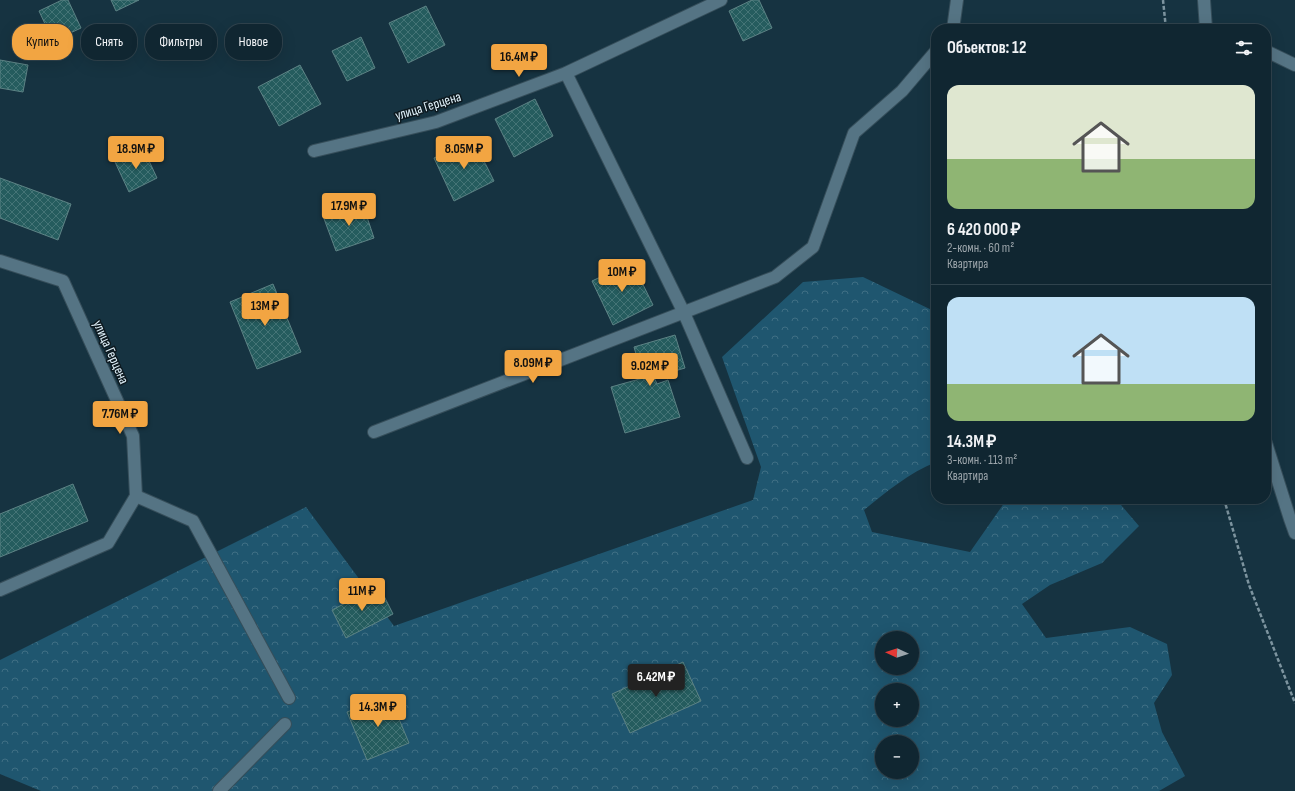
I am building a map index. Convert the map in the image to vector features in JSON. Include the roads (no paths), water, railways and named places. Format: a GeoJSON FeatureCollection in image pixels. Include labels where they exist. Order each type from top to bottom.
{"type":"FeatureCollection","features":[{"type":"Feature","properties":{"kind":"street","name":"улица Герцена"},"geometry":{"type":"LineString","coordinates":[[314,151],[436,122],[566,73],[721,0]]}},
{"type":"Feature","properties":{"kind":"street"},"geometry":{"type":"LineString","coordinates":[[954,24],[957,0]]}},
{"type":"Feature","properties":{"kind":"street"},"geometry":{"type":"LineString","coordinates":[[1204,0],[1206,24]]}},
{"type":"Feature","properties":{"kind":"street"},"geometry":{"type":"LineString","coordinates":[[1271,53],[1295,65]]}},
{"type":"Feature","properties":{"kind":"street"},"geometry":{"type":"LineString","coordinates":[[374,432],[775,277],[813,247],[854,133],[902,91],[931,57]]}},
{"type":"Feature","properties":{"kind":"street"},"geometry":{"type":"LineString","coordinates":[[566,73],[684,313],[747,458]]}},
{"type":"Feature","properties":{"kind":"street","name":"улица Герцена"},"geometry":{"type":"LineString","coordinates":[[0,261],[62,281],[133,436],[136,496]]}},
{"type":"Feature","properties":{"kind":"street"},"geometry":{"type":"LineString","coordinates":[[1271,459],[1295,533]]}},
{"type":"Feature","properties":{"kind":"street"},"geometry":{"type":"LineString","coordinates":[[0,590],[108,544],[136,496],[193,521],[289,698]]}},
{"type":"Feature","properties":{"kind":"street"},"geometry":{"type":"LineString","coordinates":[[219,791],[285,724]]}}]}
